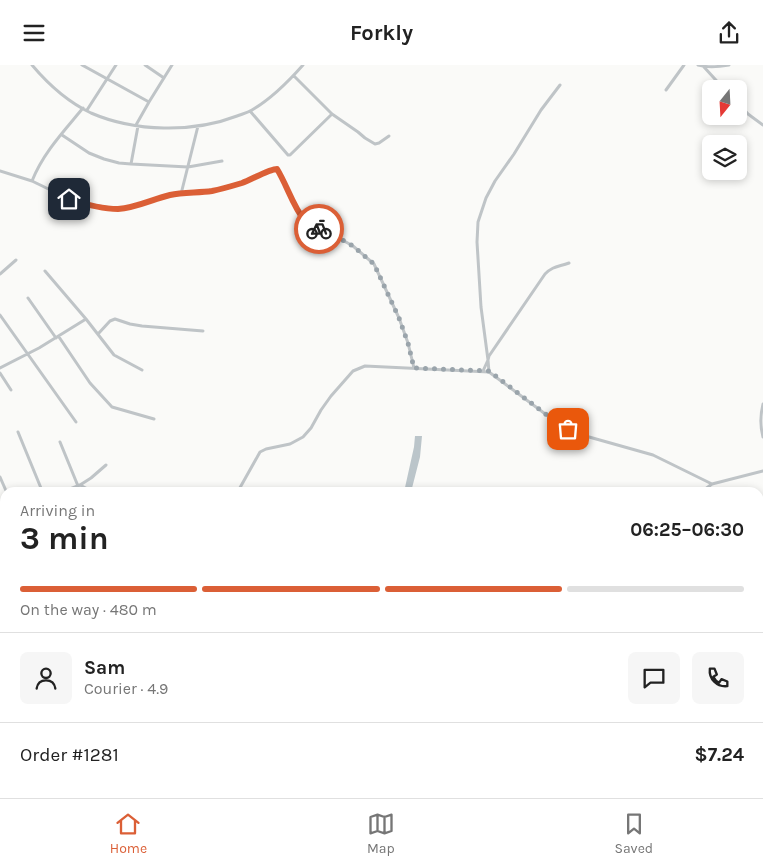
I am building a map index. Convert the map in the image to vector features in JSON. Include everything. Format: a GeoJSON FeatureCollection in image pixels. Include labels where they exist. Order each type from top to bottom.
{"type":"FeatureCollection","features":[{"type":"Feature","properties":{"kind":"street"},"geometry":{"type":"LineString","coordinates":[[32,65],[57,91],[85,109],[112,121],[137,125],[187,128],[221,122],[250,111],[272,96],[303,65]]}},
{"type":"Feature","properties":{"kind":"street"},"geometry":{"type":"LineString","coordinates":[[82,65],[149,102]]}},
{"type":"Feature","properties":{"kind":"street"},"geometry":{"type":"LineString","coordinates":[[32,181],[36,169],[44,156],[85,109],[116,65]]}},
{"type":"Feature","properties":{"kind":"street"},"geometry":{"type":"LineString","coordinates":[[145,65],[164,78]]}},
{"type":"Feature","properties":{"kind":"street"},"geometry":{"type":"LineString","coordinates":[[131,164],[137,125],[172,65]]}},
{"type":"Feature","properties":{"kind":"street"},"geometry":{"type":"LineString","coordinates":[[666,90],[684,65]]}},
{"type":"Feature","properties":{"kind":"street"},"geometry":{"type":"LineString","coordinates":[[698,65],[704,67],[729,65]]}},
{"type":"Feature","properties":{"kind":"street"},"geometry":{"type":"LineString","coordinates":[[704,67],[716,80]]}},
{"type":"Feature","properties":{"kind":"street"},"geometry":{"type":"LineString","coordinates":[[294,76],[332,114],[365,138],[375,144],[389,135]]}},
{"type":"Feature","properties":{"kind":"street"},"geometry":{"type":"LineString","coordinates":[[489,371],[481,307],[476,242],[478,223],[486,198],[495,181],[541,110],[560,85]]}},
{"type":"Feature","properties":{"kind":"street"},"geometry":{"type":"LineString","coordinates":[[250,111],[288,155],[332,114]]}},
{"type":"Feature","properties":{"kind":"street"},"geometry":{"type":"LineString","coordinates":[[748,114],[763,125]]}},
{"type":"Feature","properties":{"kind":"street"},"geometry":{"type":"LineString","coordinates":[[181,194],[198,126]]}},
{"type":"Feature","properties":{"kind":"street"},"geometry":{"type":"LineString","coordinates":[[62,135],[88,153],[104,159],[131,164],[188,167],[222,161]]}},
{"type":"Feature","properties":{"kind":"street"},"geometry":{"type":"LineString","coordinates":[[0,171],[32,181],[69,199],[118,209],[171,195],[212,191],[242,183],[277,169],[298,210],[306,221],[312,226],[353,246],[374,264],[399,318],[414,368]]}},
{"type":"Feature","properties":{"kind":"street"},"geometry":{"type":"LineString","coordinates":[[0,273],[16,260]]}},
{"type":"Feature","properties":{"kind":"street"},"geometry":{"type":"LineString","coordinates":[[483,371],[489,356],[545,274],[552,267],[559,267],[569,263]]}},
{"type":"Feature","properties":{"kind":"street"},"geometry":{"type":"LineString","coordinates":[[45,271],[114,355],[142,370]]}},
{"type":"Feature","properties":{"kind":"street"},"geometry":{"type":"LineString","coordinates":[[28,298],[90,383],[112,407],[154,419]]}},
{"type":"Feature","properties":{"kind":"street"},"geometry":{"type":"LineString","coordinates":[[0,315],[76,422]]}},
{"type":"Feature","properties":{"kind":"street"},"geometry":{"type":"LineString","coordinates":[[0,368],[28,354],[86,319]]}},
{"type":"Feature","properties":{"kind":"street"},"geometry":{"type":"LineString","coordinates":[[98,334],[110,321],[115,319],[142,326],[203,331]]}},
{"type":"Feature","properties":{"kind":"street"},"geometry":{"type":"LineString","coordinates":[[241,487],[260,452],[290,444],[303,437],[311,428],[321,410],[353,371],[365,366],[489,371],[560,425],[582,435],[654,455],[712,485]]}},
{"type":"Feature","properties":{"kind":"street"},"geometry":{"type":"LineString","coordinates":[[0,373],[11,390]]}},
{"type":"Feature","properties":{"kind":"street"},"geometry":{"type":"LineString","coordinates":[[763,405],[760,417],[763,437]]}},
{"type":"Feature","properties":{"kind":"street"},"geometry":{"type":"LineString","coordinates":[[18,433],[40,487]]}},
{"type":"Feature","properties":{"kind":"street"},"geometry":{"type":"LineString","coordinates":[[60,442],[79,485],[83,487]]}},
{"type":"Feature","properties":{"kind":"street"},"geometry":{"type":"LineString","coordinates":[[74,487],[94,476],[106,465]]}},
{"type":"Feature","properties":{"kind":"street"},"geometry":{"type":"LineString","coordinates":[[709,487],[762,470]]}},
{"type":"Feature","properties":{"kind":"shaded area"},"geometry":{"type":"Polygon","coordinates":[[[415,436],[422,436],[420,457],[412,487],[405,487],[415,436]]]}},
{"type":"Feature","properties":{"kind":"way so far"},"geometry":{"type":"LineString","coordinates":[[319,229],[353,246],[374,264],[399,318],[414,368],[489,371],[560,425],[568,429]]}},
{"type":"Feature","properties":{"kind":"route"},"geometry":{"type":"LineString","coordinates":[[69,199],[118,209],[171,195],[212,191],[242,183],[277,169],[298,210],[306,221],[319,229]]}}]}
